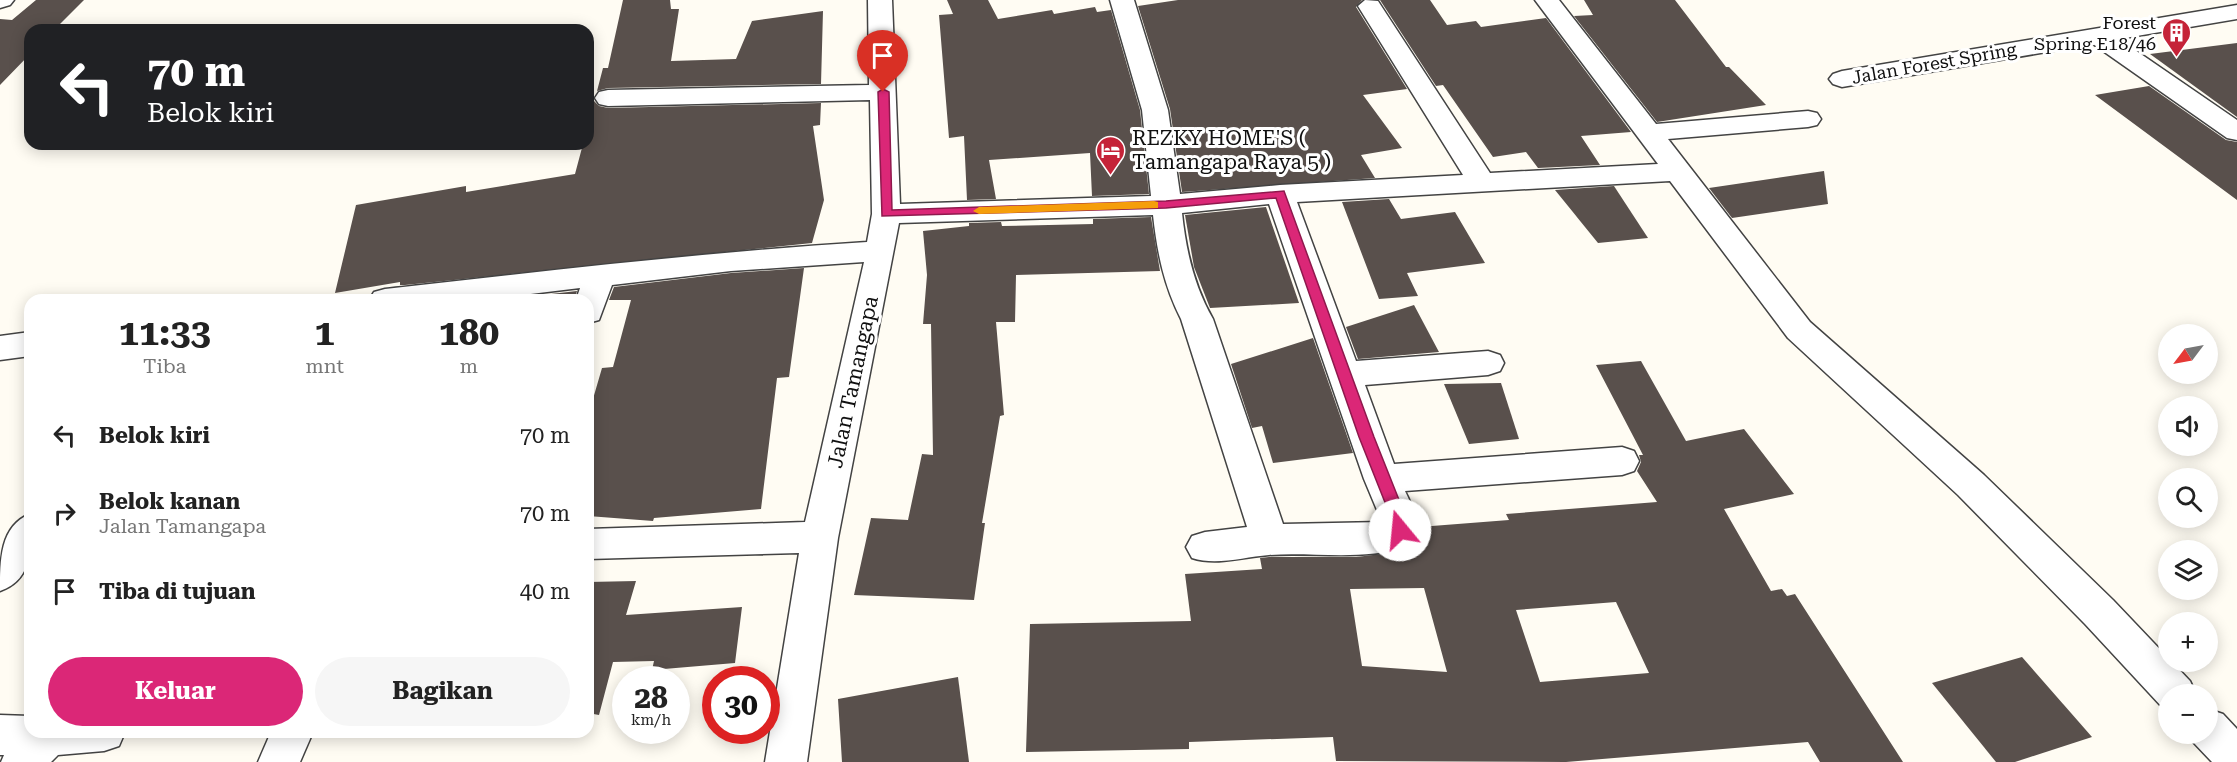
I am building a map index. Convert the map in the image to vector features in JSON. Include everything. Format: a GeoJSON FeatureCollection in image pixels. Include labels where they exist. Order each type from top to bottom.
{"type":"FeatureCollection","features":[{"type":"Feature","properties":{"kind":"street","name":"Jalan Tamangapa"},"geometry":{"type":"LineString","coordinates":[[786,762],[819,538],[881,251],[886,214],[880,0]]}},
{"type":"Feature","properties":{"kind":"street"},"geometry":{"type":"LineString","coordinates":[[1122,0],[1155,111],[1166,205],[1186,304],[1197,319],[1270,540]]}},
{"type":"Feature","properties":{"kind":"street"},"geometry":{"type":"LineString","coordinates":[[1547,0],[1799,330],[1971,485],[2099,612],[2167,684]]}},
{"type":"Feature","properties":{"kind":"street"},"geometry":{"type":"LineString","coordinates":[[1370,6],[1482,183]]}},
{"type":"Feature","properties":{"kind":"street","name":"Jalan Forest Spring"},"geometry":{"type":"LineString","coordinates":[[1842,79],[2096,35],[2235,14]]}},
{"type":"Feature","properties":{"kind":"street"},"geometry":{"type":"LineString","coordinates":[[2096,35],[2237,132]]}},
{"type":"Feature","properties":{"kind":"street"},"geometry":{"type":"LineString","coordinates":[[608,98],[883,92]]}},
{"type":"Feature","properties":{"kind":"street"},"geometry":{"type":"LineString","coordinates":[[1649,133],[1808,119]]}},
{"type":"Feature","properties":{"kind":"street"},"geometry":{"type":"LineString","coordinates":[[886,214],[1166,205],[1280,194],[1677,172]]}},
{"type":"Feature","properties":{"kind":"street"},"geometry":{"type":"LineString","coordinates":[[1205,547],[1270,540],[1380,538],[1393,536],[1400,530],[1400,520],[1382,479],[1280,194]]}},
{"type":"Feature","properties":{"kind":"street"},"geometry":{"type":"LineString","coordinates":[[459,294],[600,274],[731,261],[881,251]]}},
{"type":"Feature","properties":{"kind":"street"},"geometry":{"type":"LineString","coordinates":[[594,294],[600,274]]}},
{"type":"Feature","properties":{"kind":"street"},"geometry":{"type":"LineString","coordinates":[[0,348],[24,345]]}},
{"type":"Feature","properties":{"kind":"street"},"geometry":{"type":"LineString","coordinates":[[1344,374],[1488,363]]}},
{"type":"Feature","properties":{"kind":"street"},"geometry":{"type":"LineString","coordinates":[[1382,479],[1622,461]]}},
{"type":"Feature","properties":{"kind":"street"},"geometry":{"type":"LineString","coordinates":[[0,575],[24,537]]}},
{"type":"Feature","properties":{"kind":"street"},"geometry":{"type":"LineString","coordinates":[[594,544],[819,538]]}},
{"type":"Feature","properties":{"kind":"street"},"geometry":{"type":"LineString","coordinates":[[0,735],[35,749],[80,738]]}},
{"type":"Feature","properties":{"kind":"street"},"geometry":{"type":"LineString","coordinates":[[279,762],[289,738]]}},
{"type":"Feature","properties":{"kind":"street"},"geometry":{"type":"LineString","coordinates":[[2218,739],[2237,759]]}},
{"type":"Feature","properties":{"kind":"building"},"geometry":{"type":"Polygon","coordinates":[[[36,0],[84,0],[60,24],[24,24],[24,60],[0,85],[0,19],[12,20],[36,0]]]}},
{"type":"Feature","properties":{"kind":"building"},"geometry":{"type":"Polygon","coordinates":[[[623,0],[670,0],[671,9],[679,9],[671,61],[736,59],[752,21],[823,11],[821,84],[608,88],[597,91],[603,68],[608,68],[623,0]]]}},
{"type":"Feature","properties":{"kind":"building"},"geometry":{"type":"Polygon","coordinates":[[[947,0],[988,0],[998,19],[1052,10],[1054,14],[1095,7],[1097,12],[1111,10],[1140,110],[1149,194],[1092,196],[1090,153],[989,160],[996,199],[967,200],[964,136],[949,138],[939,15],[953,14],[947,0]]]}},
{"type":"Feature","properties":{"kind":"building"},"geometry":{"type":"Polygon","coordinates":[[[1178,0],[1362,0],[1356,7],[1407,89],[1363,95],[1402,148],[1361,155],[1375,178],[1182,192],[1170,109],[1138,6],[1178,0]]]}},
{"type":"Feature","properties":{"kind":"building"},"geometry":{"type":"Polygon","coordinates":[[[1380,0],[1430,0],[1447,25],[1476,21],[1481,27],[1546,18],[1631,132],[1581,136],[1600,165],[1538,168],[1526,152],[1493,157],[1443,85],[1436,86],[1380,0]]]}},
{"type":"Feature","properties":{"kind":"building"},"geometry":{"type":"Polygon","coordinates":[[[1584,0],[1675,0],[1726,67],[1729,67],[1766,105],[1657,122],[1574,16],[1593,15],[1584,0]]]}},
{"type":"Feature","properties":{"kind":"building"},"geometry":{"type":"Polygon","coordinates":[[[2237,43],[2237,117],[2150,54],[2237,43]]]}},
{"type":"Feature","properties":{"kind":"building"},"geometry":{"type":"Polygon","coordinates":[[[2149,86],[2226,140],[2237,142],[2237,200],[2095,95],[2149,86]]]}},
{"type":"Feature","properties":{"kind":"building"},"geometry":{"type":"Polygon","coordinates":[[[594,101],[599,106],[608,108],[821,103],[820,125],[813,126],[824,200],[812,243],[405,285],[400,285],[400,282],[335,293],[356,205],[466,186],[466,192],[575,174],[581,150],[594,150],[594,101]]]}},
{"type":"Feature","properties":{"kind":"building"},"geometry":{"type":"Polygon","coordinates":[[[1824,171],[1828,204],[1732,218],[1709,188],[1824,171]]]}},
{"type":"Feature","properties":{"kind":"building"},"geometry":{"type":"Polygon","coordinates":[[[1614,186],[1648,238],[1598,243],[1555,190],[1614,186]]]}},
{"type":"Feature","properties":{"kind":"building"},"geometry":{"type":"Polygon","coordinates":[[[1389,199],[1401,219],[1455,212],[1485,263],[1407,273],[1418,296],[1379,299],[1342,202],[1389,199]]]}},
{"type":"Feature","properties":{"kind":"building"},"geometry":{"type":"Polygon","coordinates":[[[1266,207],[1299,303],[1210,308],[1194,267],[1185,215],[1266,207]]]}},
{"type":"Feature","properties":{"kind":"building"},"geometry":{"type":"Polygon","coordinates":[[[1151,217],[1160,271],[1016,275],[1015,322],[996,322],[1004,415],[1000,416],[982,523],[985,523],[974,600],[854,595],[871,518],[908,520],[922,454],[933,455],[931,324],[923,324],[927,275],[923,231],[969,226],[969,223],[1001,222],[1002,226],[1093,224],[1093,219],[1151,217]]]}},
{"type":"Feature","properties":{"kind":"building"},"geometry":{"type":"Polygon","coordinates":[[[804,268],[789,377],[777,378],[761,509],[654,518],[653,521],[594,516],[594,395],[602,368],[613,367],[631,300],[609,300],[614,287],[731,273],[804,268]]]}},
{"type":"Feature","properties":{"kind":"building"},"geometry":{"type":"Polygon","coordinates":[[[577,291],[576,294],[551,294],[577,291]]]}},
{"type":"Feature","properties":{"kind":"building"},"geometry":{"type":"Polygon","coordinates":[[[1414,305],[1439,352],[1358,359],[1346,327],[1414,305]]]}},
{"type":"Feature","properties":{"kind":"building"},"geometry":{"type":"Polygon","coordinates":[[[1313,338],[1353,453],[1273,463],[1262,426],[1252,428],[1231,364],[1313,338]]]}},
{"type":"Feature","properties":{"kind":"building"},"geometry":{"type":"Polygon","coordinates":[[[1641,361],[1686,441],[1744,429],[1794,494],[1724,509],[1771,591],[1782,589],[1787,596],[1795,594],[1903,762],[1820,762],[1808,742],[1566,762],[1336,761],[1333,737],[1189,742],[1189,749],[1026,752],[1030,624],[1191,621],[1185,574],[1262,569],[1260,558],[1269,557],[1356,557],[1390,553],[1418,544],[1415,538],[1419,527],[1509,520],[1506,514],[1657,502],[1637,471],[1641,462],[1639,455],[1643,455],[1596,365],[1641,361]],[[1424,588],[1350,589],[1362,666],[1447,672],[1424,588]],[[1616,602],[1516,610],[1540,682],[1649,673],[1616,602]]]}},
{"type":"Feature","properties":{"kind":"building"},"geometry":{"type":"Polygon","coordinates":[[[1501,383],[1519,439],[1469,444],[1444,384],[1501,383]]]}},
{"type":"Feature","properties":{"kind":"building"},"geometry":{"type":"Polygon","coordinates":[[[636,581],[626,615],[742,607],[735,663],[690,667],[653,666],[654,661],[613,662],[599,715],[594,714],[594,582],[636,581]]]}},
{"type":"Feature","properties":{"kind":"building"},"geometry":{"type":"Polygon","coordinates":[[[2022,657],[2092,737],[2015,762],[1996,762],[1932,683],[2022,657]]]}},
{"type":"Feature","properties":{"kind":"building"},"geometry":{"type":"Polygon","coordinates":[[[958,677],[969,762],[842,762],[838,699],[958,677]]]}},
{"type":"Feature","properties":{"kind":"slow traffic"},"geometry":{"type":"LineString","coordinates":[[979,211],[1154,205]]}},
{"type":"Feature","properties":{"kind":"place","name":"Forest Spring E18/46"},"geometry":{"type":"Point","coordinates":[2177,58]}},
{"type":"Feature","properties":{"kind":"place","name":"REZKY HOME'S ( Tamangapa Raya 5 )"},"geometry":{"type":"Point","coordinates":[1111,176]}},
{"type":"Feature","properties":{"kind":"route"},"geometry":{"type":"LineString","coordinates":[[883,92],[886,214],[1166,205],[1280,194],[1366,437],[1400,520],[1400,530]]}}]}
